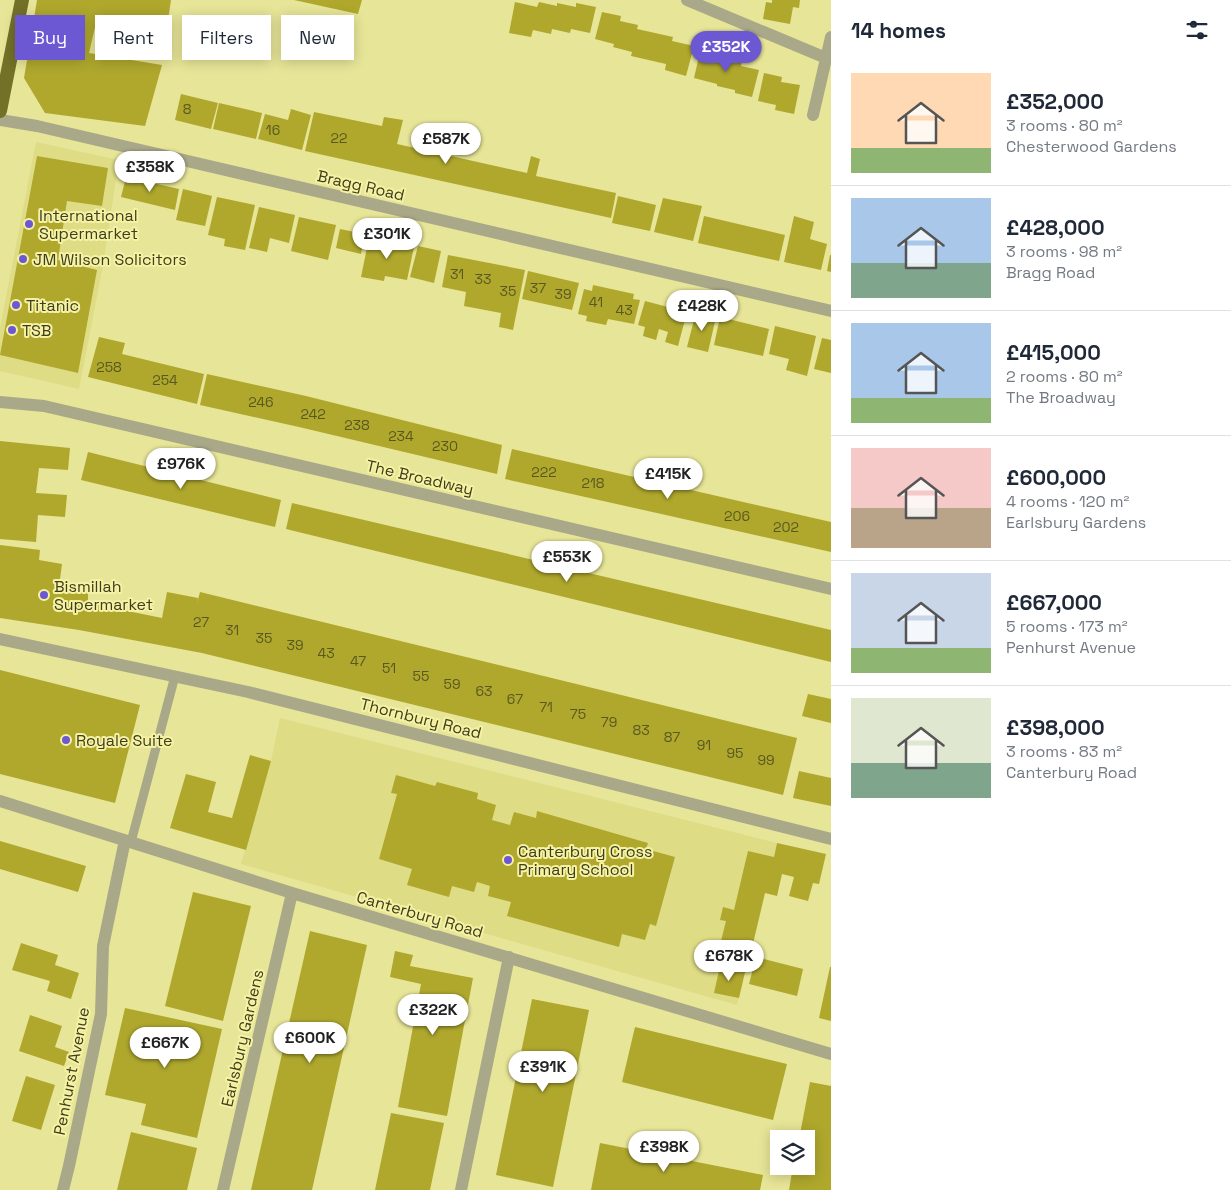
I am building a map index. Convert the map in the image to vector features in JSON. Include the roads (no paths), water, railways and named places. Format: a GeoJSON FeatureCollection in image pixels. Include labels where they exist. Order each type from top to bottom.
{"type":"FeatureCollection","features":[{"type":"Feature","properties":{"kind":"highway"},"geometry":{"type":"LineString","coordinates":[[0,111],[22,0]]}},
{"type":"Feature","properties":{"kind":"street"},"geometry":{"type":"LineString","coordinates":[[688,0],[826,58]]}},
{"type":"Feature","properties":{"kind":"street"},"geometry":{"type":"LineString","coordinates":[[813,115],[831,37]]}},
{"type":"Feature","properties":{"kind":"street","name":"Bragg Road"},"geometry":{"type":"LineString","coordinates":[[0,120],[36,126],[831,311]]}},
{"type":"Feature","properties":{"kind":"street","name":"The Broadway"},"geometry":{"type":"LineString","coordinates":[[0,402],[44,406],[831,589]]}},
{"type":"Feature","properties":{"kind":"street","name":"Thornbury Road"},"geometry":{"type":"LineString","coordinates":[[0,639],[258,694],[831,839]]}},
{"type":"Feature","properties":{"kind":"street","name":"Canterbury Road"},"geometry":{"type":"LineString","coordinates":[[0,801],[292,893],[831,1054]]}},
{"type":"Feature","properties":{"kind":"street","name":"Penhurst Avenue"},"geometry":{"type":"LineString","coordinates":[[63,1190],[101,1014],[103,946],[128,841]]}},
{"type":"Feature","properties":{"kind":"street","name":"Earlsbury Gardens"},"geometry":{"type":"LineString","coordinates":[[223,1190],[292,893]]}},
{"type":"Feature","properties":{"kind":"street"},"geometry":{"type":"LineString","coordinates":[[461,1190],[509,957]]}},
{"type":"Feature","properties":{"kind":"lane"},"geometry":{"type":"LineString","coordinates":[[128,841],[175,676]]}},
{"type":"Feature","properties":{"kind":"place","name":"International Supermarket"},"geometry":{"type":"Point","coordinates":[29,224]}},
{"type":"Feature","properties":{"kind":"place","name":"JM Wilson Solicitors"},"geometry":{"type":"Point","coordinates":[23,259]}},
{"type":"Feature","properties":{"kind":"place","name":"Titanic"},"geometry":{"type":"Point","coordinates":[16,305]}},
{"type":"Feature","properties":{"kind":"place","name":"TSB"},"geometry":{"type":"Point","coordinates":[12,330]}},
{"type":"Feature","properties":{"kind":"place","name":"Bismillah Supermarket"},"geometry":{"type":"Point","coordinates":[44,595]}},
{"type":"Feature","properties":{"kind":"place","name":"Royale Suite"},"geometry":{"type":"Point","coordinates":[66,740]}},
{"type":"Feature","properties":{"kind":"place","name":"Canterbury Cross Primary School"},"geometry":{"type":"Point","coordinates":[508,860]}}]}
